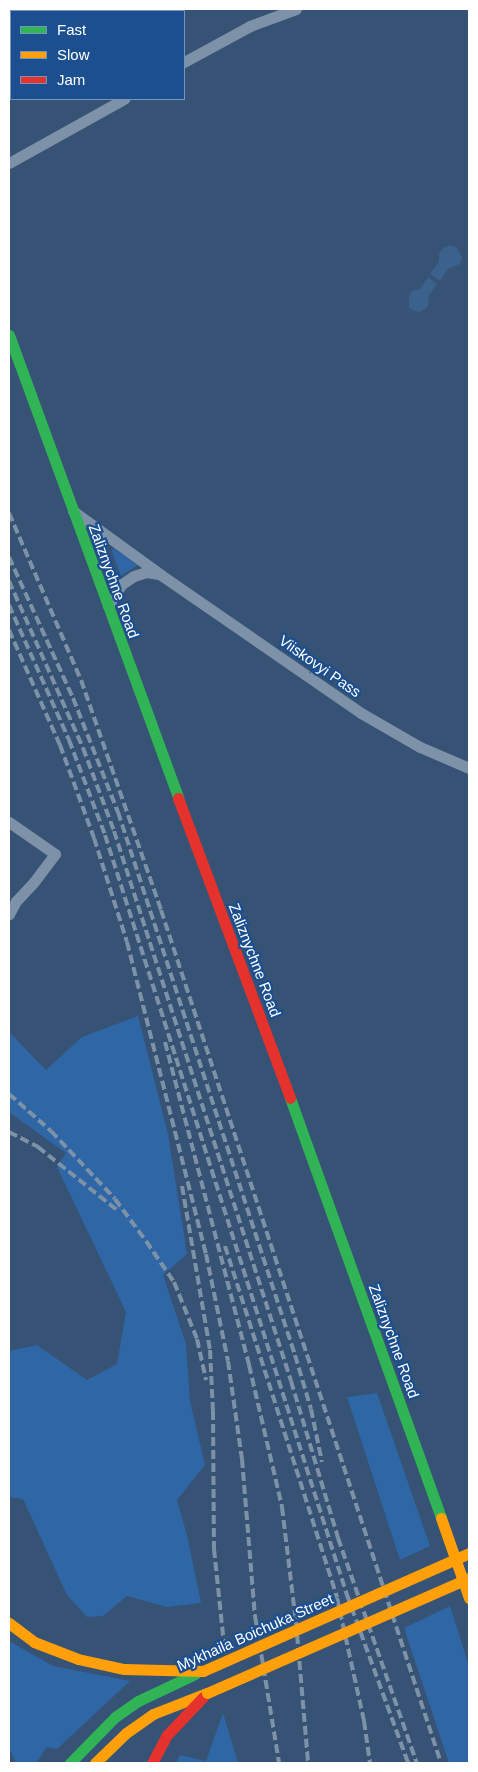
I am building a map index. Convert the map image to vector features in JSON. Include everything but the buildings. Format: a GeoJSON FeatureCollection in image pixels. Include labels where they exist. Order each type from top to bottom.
{"type":"FeatureCollection","features":[{"type":"Feature","properties":{"kind":"street"},"geometry":{"type":"LineString","coordinates":[[185,61],[250,26],[296,9]]}},
{"type":"Feature","properties":{"kind":"street"},"geometry":{"type":"LineString","coordinates":[[9,163],[122,100]]}},
{"type":"Feature","properties":{"kind":"street","name":"Zaliznychne Road"},"geometry":{"type":"LineString","coordinates":[[9,335],[304,1135],[469,1598]]}},
{"type":"Feature","properties":{"kind":"street","name":"Viiskovyi Pass"},"geometry":{"type":"LineString","coordinates":[[72,510],[161,575],[361,713],[420,748],[469,768]]}},
{"type":"Feature","properties":{"kind":"street"},"geometry":{"type":"LineString","coordinates":[[108,606],[122,584],[134,576],[146,572],[161,575]]}},
{"type":"Feature","properties":{"kind":"street"},"geometry":{"type":"LineString","coordinates":[[9,822],[55,854],[16,901],[9,914]]}},
{"type":"Feature","properties":{"kind":"street","name":"Mykhaila Boichuka Street"},"geometry":{"type":"LineString","coordinates":[[70,1763],[115,1716],[153,1694],[469,1552]]}},
{"type":"Feature","properties":{"kind":"street"},"geometry":{"type":"LineString","coordinates":[[95,1763],[126,1734],[153,1714],[327,1642],[469,1578]]}},
{"type":"Feature","properties":{"kind":"street"},"geometry":{"type":"LineString","coordinates":[[9,1623],[34,1642],[78,1659],[124,1669],[203,1671]]}},
{"type":"Feature","properties":{"kind":"street"},"geometry":{"type":"LineString","coordinates":[[152,1763],[167,1735],[207,1693]]}},
{"type":"Feature","properties":{"kind":"shaded area"},"geometry":{"type":"Polygon","coordinates":[[[450,245],[457,247],[462,258],[460,264],[448,269],[440,281],[430,274],[439,261],[439,254],[443,248],[450,245]]]}},
{"type":"Feature","properties":{"kind":"shaded area"},"geometry":{"type":"Polygon","coordinates":[[[428,277],[437,284],[429,296],[428,307],[420,312],[414,311],[409,308],[409,296],[412,291],[420,289],[428,277]]]}},
{"type":"Feature","properties":{"kind":"shaded area"},"geometry":{"type":"Polygon","coordinates":[[[113,548],[138,565],[121,576],[112,552],[113,548]]]}},
{"type":"Feature","properties":{"kind":"shaded area"},"geometry":{"type":"Polygon","coordinates":[[[138,1016],[168,1134],[187,1254],[163,1275],[186,1344],[190,1401],[205,1465],[177,1500],[187,1535],[201,1603],[167,1607],[127,1596],[103,1616],[87,1617],[67,1595],[23,1499],[9,1497],[9,1351],[37,1345],[87,1380],[117,1364],[126,1312],[57,1167],[66,1153],[9,1112],[9,1032],[46,1070],[82,1037],[138,1016]]]}},
{"type":"Feature","properties":{"kind":"shaded area"},"geometry":{"type":"Polygon","coordinates":[[[377,1393],[430,1546],[400,1560],[347,1397],[377,1393]]]}},
{"type":"Feature","properties":{"kind":"shaded area"},"geometry":{"type":"Polygon","coordinates":[[[450,1606],[469,1666],[469,1763],[449,1763],[404,1628],[450,1606]]]}},
{"type":"Feature","properties":{"kind":"shaded area"},"geometry":{"type":"Polygon","coordinates":[[[9,1641],[53,1666],[130,1681],[57,1749],[47,1747],[36,1763],[16,1763],[9,1748],[9,1641]]]}},
{"type":"Feature","properties":{"kind":"shaded area"},"geometry":{"type":"Polygon","coordinates":[[[223,1713],[238,1763],[176,1763],[180,1755],[206,1761],[223,1713]]]}},
{"type":"Feature","properties":{"kind":"railway"},"geometry":{"type":"LineString","coordinates":[[9,513],[81,680],[161,910],[441,1763]]}},
{"type":"Feature","properties":{"kind":"railway"},"geometry":{"type":"LineString","coordinates":[[9,557],[73,698],[118,812],[295,1355],[311,1409],[322,1462]]}},
{"type":"Feature","properties":{"kind":"railway"},"geometry":{"type":"LineString","coordinates":[[9,581],[83,748],[114,831],[291,1381],[338,1538],[417,1763]]}},
{"type":"Feature","properties":{"kind":"railway"},"geometry":{"type":"LineString","coordinates":[[9,605],[69,740],[105,835],[347,1595],[408,1763]]}},
{"type":"Feature","properties":{"kind":"railway"},"geometry":{"type":"LineString","coordinates":[[9,630],[60,745],[94,838],[127,942],[206,1254],[228,1361],[242,1459],[255,1616],[279,1763]]}},
{"type":"Feature","properties":{"kind":"railway"},"geometry":{"type":"LineString","coordinates":[[165,1042],[249,1365],[282,1507],[296,1622],[308,1763]]}},
{"type":"Feature","properties":{"kind":"railway"},"geometry":{"type":"LineString","coordinates":[[9,1094],[51,1131],[115,1199],[146,1241],[174,1282],[197,1339],[206,1380]]}},
{"type":"Feature","properties":{"kind":"railway"},"geometry":{"type":"LineString","coordinates":[[9,1132],[38,1147],[117,1210]]}},
{"type":"Feature","properties":{"kind":"railway"},"geometry":{"type":"LineString","coordinates":[[182,1186],[210,1350],[213,1411],[214,1549],[225,1653]]}},
{"type":"Feature","properties":{"kind":"railway"},"geometry":{"type":"LineString","coordinates":[[225,1246],[337,1598],[364,1721],[370,1763]]}},
{"type":"Feature","properties":{"kind":"traffic: fast"},"geometry":{"type":"LineString","coordinates":[[9,335],[178,798]]}},
{"type":"Feature","properties":{"kind":"traffic: fast"},"geometry":{"type":"LineString","coordinates":[[290,1098],[441,1518]]}},
{"type":"Feature","properties":{"kind":"traffic: fast"},"geometry":{"type":"LineString","coordinates":[[70,1763],[115,1717],[138,1701],[195,1674]]}},
{"type":"Feature","properties":{"kind":"traffic: slow"},"geometry":{"type":"LineString","coordinates":[[441,1518],[469,1598]]}},
{"type":"Feature","properties":{"kind":"traffic: slow"},"geometry":{"type":"LineString","coordinates":[[203,1671],[469,1553]]}},
{"type":"Feature","properties":{"kind":"traffic: slow"},"geometry":{"type":"LineString","coordinates":[[207,1693],[469,1578]]}},
{"type":"Feature","properties":{"kind":"traffic: slow"},"geometry":{"type":"LineString","coordinates":[[9,1623],[34,1642],[78,1659],[124,1669],[203,1671]]}},
{"type":"Feature","properties":{"kind":"traffic: slow"},"geometry":{"type":"LineString","coordinates":[[95,1763],[126,1733],[153,1714],[207,1693]]}},
{"type":"Feature","properties":{"kind":"traffic: jam"},"geometry":{"type":"LineString","coordinates":[[178,798],[290,1098]]}},
{"type":"Feature","properties":{"kind":"traffic: jam"},"geometry":{"type":"LineString","coordinates":[[152,1763],[167,1735],[203,1697]]}}]}
